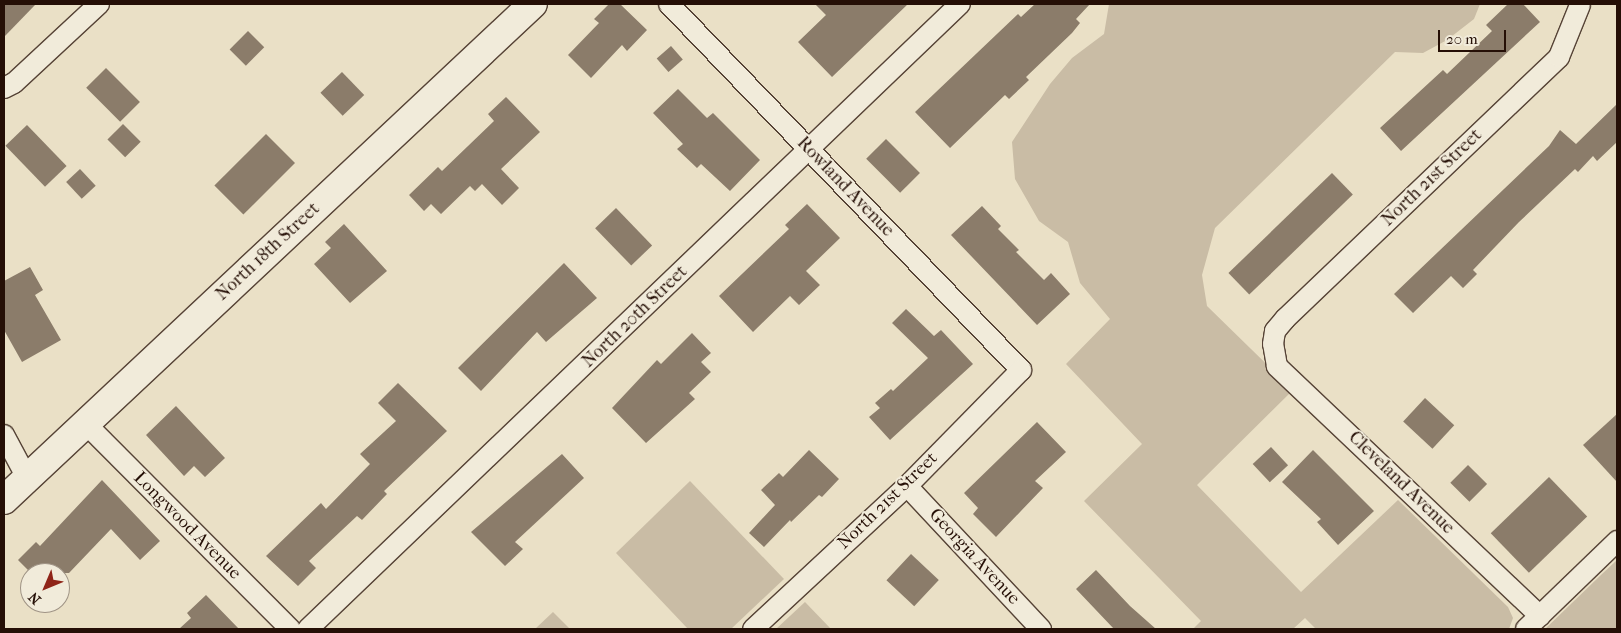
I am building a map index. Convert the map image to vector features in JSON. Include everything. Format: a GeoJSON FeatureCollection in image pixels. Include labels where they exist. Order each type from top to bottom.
{"type":"FeatureCollection","features":[{"type":"Feature","properties":{"kind":"main road","name":"North 18th Street"},"geometry":{"type":"LineString","coordinates":[[4,500],[533,4]]}},
{"type":"Feature","properties":{"kind":"street"},"geometry":{"type":"LineString","coordinates":[[4,88],[14,83],[99,4]]}},
{"type":"Feature","properties":{"kind":"street","name":"Rowland Avenue"},"geometry":{"type":"LineString","coordinates":[[669,4],[1021,370]]}},
{"type":"Feature","properties":{"kind":"street","name":"North 20th Street"},"geometry":{"type":"LineString","coordinates":[[308,629],[960,4]]}},
{"type":"Feature","properties":{"kind":"street","name":"North 21st Street"},"geometry":{"type":"LineString","coordinates":[[1273,344],[1275,331],[1285,319],[1559,57],[1580,5]]}},
{"type":"Feature","properties":{"kind":"street","name":"Cleveland Avenue"},"geometry":{"type":"LineString","coordinates":[[1273,344],[1277,366],[1540,616]]}},
{"type":"Feature","properties":{"kind":"street","name":"North 21st Street"},"geometry":{"type":"LineString","coordinates":[[753,629],[906,486],[1021,370]]}},
{"type":"Feature","properties":{"kind":"street","name":"Longwood Avenue"},"geometry":{"type":"LineString","coordinates":[[85,423],[290,629]]}},
{"type":"Feature","properties":{"kind":"street"},"geometry":{"type":"LineString","coordinates":[[4,435],[27,478]]}},
{"type":"Feature","properties":{"kind":"street","name":"Georgia Avenue"},"geometry":{"type":"LineString","coordinates":[[906,486],[1041,629]]}},
{"type":"Feature","properties":{"kind":"street"},"geometry":{"type":"LineString","coordinates":[[1526,629],[1617,541]]}},
{"type":"Feature","properties":{"kind":"shaded area"},"geometry":{"type":"Polygon","coordinates":[[[1109,4],[1480,4],[1474,19],[1447,40],[1423,53],[1395,52],[1215,228],[1202,275],[1207,306],[1293,390],[1197,485],[1301,592],[1398,500],[1508,607],[1513,618],[1509,629],[1316,629],[1305,618],[1293,629],[1193,629],[1201,621],[1084,501],[1142,444],[1066,364],[1110,319],[1080,283],[1068,242],[1039,221],[1015,179],[1012,142],[1050,84],[1072,58],[1104,34],[1109,4]]]}},
{"type":"Feature","properties":{"kind":"shaded area"},"geometry":{"type":"Polygon","coordinates":[[[690,481],[784,579],[731,629],[688,629],[616,553],[690,481]]]}},
{"type":"Feature","properties":{"kind":"shaded area"},"geometry":{"type":"Polygon","coordinates":[[[1617,560],[1617,629],[1545,629],[1602,574],[1617,560]]]}},
{"type":"Feature","properties":{"kind":"shaded area"},"geometry":{"type":"Polygon","coordinates":[[[805,602],[831,629],[776,629],[805,602]]]}},
{"type":"Feature","properties":{"kind":"shaded area"},"geometry":{"type":"Polygon","coordinates":[[[553,612],[570,629],[535,629],[553,612]]]}},
{"type":"Feature","properties":{"kind":"building"},"geometry":{"type":"Polygon","coordinates":[[[4,4],[36,4],[4,37],[4,4]]]}},
{"type":"Feature","properties":{"kind":"building"},"geometry":{"type":"Polygon","coordinates":[[[609,4],[620,4],[647,30],[627,51],[622,45],[591,78],[568,55],[599,23],[594,19],[609,4]]]}},
{"type":"Feature","properties":{"kind":"building"},"geometry":{"type":"Polygon","coordinates":[[[815,4],[908,4],[832,77],[798,42],[826,15],[815,4]]]}},
{"type":"Feature","properties":{"kind":"building"},"geometry":{"type":"Polygon","coordinates":[[[1035,4],[1090,4],[1076,19],[1080,23],[1072,33],[1026,77],[1029,80],[1009,99],[1005,95],[950,148],[915,112],[1018,14],[1021,17],[1035,4]]]}},
{"type":"Feature","properties":{"kind":"building"},"geometry":{"type":"Polygon","coordinates":[[[1508,4],[1523,4],[1540,22],[1401,151],[1380,128],[1443,70],[1447,74],[1492,31],[1486,25],[1508,4]]]}},
{"type":"Feature","properties":{"kind":"building"},"geometry":{"type":"Polygon","coordinates":[[[248,31],[264,47],[246,66],[230,49],[248,31]]]}},
{"type":"Feature","properties":{"kind":"building"},"geometry":{"type":"Polygon","coordinates":[[[671,46],[683,60],[668,72],[657,58],[671,46]]]}},
{"type":"Feature","properties":{"kind":"building"},"geometry":{"type":"Polygon","coordinates":[[[106,68],[140,102],[120,122],[86,88],[106,68]]]}},
{"type":"Feature","properties":{"kind":"building"},"geometry":{"type":"Polygon","coordinates":[[[342,72],[364,95],[343,116],[320,93],[342,72]]]}},
{"type":"Feature","properties":{"kind":"building"},"geometry":{"type":"Polygon","coordinates":[[[678,89],[707,118],[713,113],[760,160],[730,191],[701,164],[697,168],[677,149],[683,144],[653,113],[678,89]]]}},
{"type":"Feature","properties":{"kind":"building"},"geometry":{"type":"Polygon","coordinates":[[[506,97],[540,132],[501,169],[519,188],[502,205],[482,184],[475,191],[470,186],[441,214],[431,204],[424,211],[409,195],[438,167],[442,171],[494,121],[488,114],[506,97]]]}},
{"type":"Feature","properties":{"kind":"building"},"geometry":{"type":"Polygon","coordinates":[[[1617,104],[1617,142],[1597,161],[1593,156],[1578,172],[1575,169],[1519,222],[1473,270],[1477,274],[1463,288],[1451,276],[1413,313],[1394,294],[1549,146],[1560,130],[1576,144],[1617,104]]]}},
{"type":"Feature","properties":{"kind":"building"},"geometry":{"type":"Polygon","coordinates":[[[123,124],[141,142],[125,157],[107,140],[123,124]]]}},
{"type":"Feature","properties":{"kind":"building"},"geometry":{"type":"Polygon","coordinates":[[[27,125],[67,166],[45,187],[5,146],[27,125]]]}},
{"type":"Feature","properties":{"kind":"building"},"geometry":{"type":"Polygon","coordinates":[[[266,134],[295,163],[243,215],[214,186],[266,134]]]}},
{"type":"Feature","properties":{"kind":"building"},"geometry":{"type":"Polygon","coordinates":[[[886,139],[920,173],[900,193],[866,159],[886,139]]]}},
{"type":"Feature","properties":{"kind":"building"},"geometry":{"type":"Polygon","coordinates":[[[80,169],[96,186],[82,199],[66,182],[80,169]]]}},
{"type":"Feature","properties":{"kind":"building"},"geometry":{"type":"Polygon","coordinates":[[[1332,173],[1353,195],[1249,295],[1228,273],[1332,173]]]}},
{"type":"Feature","properties":{"kind":"building"},"geometry":{"type":"Polygon","coordinates":[[[807,204],[840,238],[806,271],[820,285],[799,305],[790,296],[753,332],[719,296],[789,229],[785,225],[807,204]]]}},
{"type":"Feature","properties":{"kind":"building"},"geometry":{"type":"Polygon","coordinates":[[[982,206],[1001,226],[998,229],[1019,250],[1016,252],[1044,280],[1051,273],[1070,294],[1037,325],[951,235],[982,206]]]}},
{"type":"Feature","properties":{"kind":"building"},"geometry":{"type":"Polygon","coordinates":[[[616,208],[652,245],[631,266],[595,228],[616,208]]]}},
{"type":"Feature","properties":{"kind":"building"},"geometry":{"type":"Polygon","coordinates":[[[344,224],[387,271],[350,303],[314,264],[331,248],[325,242],[344,224]]]}},
{"type":"Feature","properties":{"kind":"building"},"geometry":{"type":"Polygon","coordinates":[[[564,263],[597,298],[546,342],[537,332],[481,391],[458,368],[564,263]]]}},
{"type":"Feature","properties":{"kind":"building"},"geometry":{"type":"Polygon","coordinates":[[[30,267],[43,290],[35,295],[61,340],[22,362],[4,330],[4,281],[30,267]]]}},
{"type":"Feature","properties":{"kind":"building"},"geometry":{"type":"Polygon","coordinates":[[[906,309],[934,336],[941,330],[973,364],[890,440],[869,417],[880,408],[875,403],[891,389],[893,391],[928,358],[892,323],[906,309]]]}},
{"type":"Feature","properties":{"kind":"building"},"geometry":{"type":"Polygon","coordinates":[[[692,333],[711,353],[701,362],[711,372],[689,393],[695,399],[646,443],[612,408],[657,360],[661,364],[692,333]]]}},
{"type":"Feature","properties":{"kind":"building"},"geometry":{"type":"Polygon","coordinates":[[[398,383],[447,431],[384,491],[387,494],[362,520],[357,516],[309,561],[316,568],[298,586],[266,556],[321,503],[326,509],[370,464],[360,454],[396,421],[378,403],[398,383]]]}},
{"type":"Feature","properties":{"kind":"building"},"geometry":{"type":"Polygon","coordinates":[[[1425,398],[1454,425],[1432,449],[1403,421],[1425,398]]]}},
{"type":"Feature","properties":{"kind":"building"},"geometry":{"type":"Polygon","coordinates":[[[176,406],[225,458],[205,477],[194,466],[184,476],[146,435],[176,406]]]}},
{"type":"Feature","properties":{"kind":"building"},"geometry":{"type":"Polygon","coordinates":[[[1617,414],[1617,482],[1583,445],[1617,414]]]}},
{"type":"Feature","properties":{"kind":"building"},"geometry":{"type":"Polygon","coordinates":[[[1037,422],[1066,452],[1035,481],[1043,488],[996,537],[973,514],[978,508],[964,493],[1037,422]]]}},
{"type":"Feature","properties":{"kind":"building"},"geometry":{"type":"Polygon","coordinates":[[[1271,447],[1288,465],[1270,482],[1253,464],[1271,447]]]}},
{"type":"Feature","properties":{"kind":"building"},"geometry":{"type":"Polygon","coordinates":[[[809,450],[839,479],[822,497],[819,495],[791,522],[790,520],[764,547],[749,533],[775,505],[761,490],[779,473],[783,477],[809,450]]]}},
{"type":"Feature","properties":{"kind":"building"},"geometry":{"type":"Polygon","coordinates":[[[1313,450],[1374,511],[1338,545],[1317,522],[1321,519],[1282,482],[1313,450]]]}},
{"type":"Feature","properties":{"kind":"building"},"geometry":{"type":"Polygon","coordinates":[[[562,454],[584,478],[515,542],[523,549],[505,566],[471,532],[562,454]]]}},
{"type":"Feature","properties":{"kind":"building"},"geometry":{"type":"Polygon","coordinates":[[[1468,465],[1487,484],[1469,502],[1450,483],[1468,465]]]}},
{"type":"Feature","properties":{"kind":"building"},"geometry":{"type":"Polygon","coordinates":[[[1549,477],[1587,517],[1529,573],[1491,533],[1549,477]]]}},
{"type":"Feature","properties":{"kind":"building"},"geometry":{"type":"Polygon","coordinates":[[[102,480],[160,541],[140,560],[111,529],[70,572],[70,563],[21,563],[18,560],[36,542],[40,546],[102,480]]]}},
{"type":"Feature","properties":{"kind":"building"},"geometry":{"type":"Polygon","coordinates":[[[911,554],[939,580],[914,606],[886,580],[911,554]]]}},
{"type":"Feature","properties":{"kind":"building"},"geometry":{"type":"Polygon","coordinates":[[[1096,570],[1130,606],[1156,629],[1114,629],[1076,589],[1096,570]]]}},
{"type":"Feature","properties":{"kind":"building"},"geometry":{"type":"Polygon","coordinates":[[[206,595],[239,629],[179,629],[191,618],[187,613],[206,595]]]}}]}
